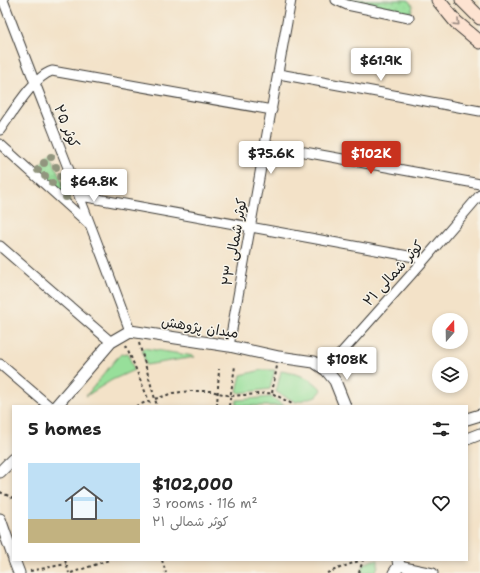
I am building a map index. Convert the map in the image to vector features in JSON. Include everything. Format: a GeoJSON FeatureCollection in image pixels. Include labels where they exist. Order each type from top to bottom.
{"type":"FeatureCollection","features":[{"type":"Feature","properties":{"kind":"main road"},"geometry":{"type":"LineString","coordinates":[[438,0],[456,22],[480,42]]}},
{"type":"Feature","properties":{"kind":"main road"},"geometry":{"type":"LineString","coordinates":[[462,0],[480,18]]}},
{"type":"Feature","properties":{"kind":"street","name":"کوثر ۲۵"},"geometry":{"type":"LineString","coordinates":[[3,0],[34,84],[92,227],[130,332]]}},
{"type":"Feature","properties":{"kind":"street","name":"کوثر شمالی ۲۳"},"geometry":{"type":"LineString","coordinates":[[229,346],[279,74],[291,0]]}},
{"type":"Feature","properties":{"kind":"street"},"geometry":{"type":"LineString","coordinates":[[336,0],[347,4],[409,18]]}},
{"type":"Feature","properties":{"kind":"street"},"geometry":{"type":"LineString","coordinates":[[0,130],[34,84],[48,72],[52,71],[272,110]]}},
{"type":"Feature","properties":{"kind":"street"},"geometry":{"type":"LineString","coordinates":[[279,74],[480,111]]}},
{"type":"Feature","properties":{"kind":"street"},"geometry":{"type":"LineString","coordinates":[[0,144],[92,227]]}},
{"type":"Feature","properties":{"kind":"street"},"geometry":{"type":"LineString","coordinates":[[266,145],[480,184]]}},
{"type":"Feature","properties":{"kind":"street","name":"کوثر شمالی ۲۱"},"geometry":{"type":"LineString","coordinates":[[326,370],[425,259],[480,194]]}},
{"type":"Feature","properties":{"kind":"street"},"geometry":{"type":"LineString","coordinates":[[80,196],[425,259]]}},
{"type":"Feature","properties":{"kind":"street"},"geometry":{"type":"LineString","coordinates":[[0,246],[111,342]]}},
{"type":"Feature","properties":{"kind":"street"},"geometry":{"type":"LineString","coordinates":[[57,405],[111,342],[130,332]]}},
{"type":"Feature","properties":{"kind":"street","name":"میدان پژوهش"},"geometry":{"type":"LineString","coordinates":[[130,332],[229,346],[279,357],[314,362],[326,370],[335,380],[345,405]]}},
{"type":"Feature","properties":{"kind":"street"},"geometry":{"type":"LineString","coordinates":[[0,364],[48,405]]}},
{"type":"Feature","properties":{"kind":"street"},"geometry":{"type":"LineString","coordinates":[[468,419],[480,415]]}},
{"type":"Feature","properties":{"kind":"street"},"geometry":{"type":"LineString","coordinates":[[468,439],[480,434]]}},
{"type":"Feature","properties":{"kind":"street"},"geometry":{"type":"LineString","coordinates":[[0,472],[12,460]]}},
{"type":"Feature","properties":{"kind":"street"},"geometry":{"type":"LineString","coordinates":[[0,519],[12,553]]}},
{"type":"Feature","properties":{"kind":"street"},"geometry":{"type":"LineString","coordinates":[[14,561],[19,573]]}},
{"type":"Feature","properties":{"kind":"street"},"geometry":{"type":"LineString","coordinates":[[397,566],[433,573]]}},
{"type":"Feature","properties":{"kind":"path"},"geometry":{"type":"LineString","coordinates":[[130,332],[157,405]]}},
{"type":"Feature","properties":{"kind":"path"},"geometry":{"type":"LineString","coordinates":[[130,332],[151,405]]}},
{"type":"Feature","properties":{"kind":"path"},"geometry":{"type":"LineString","coordinates":[[272,393],[279,357]]}},
{"type":"Feature","properties":{"kind":"path"},"geometry":{"type":"LineString","coordinates":[[229,405],[235,366]]}},
{"type":"Feature","properties":{"kind":"path"},"geometry":{"type":"LineString","coordinates":[[217,405],[219,369]]}},
{"type":"Feature","properties":{"kind":"path"},"geometry":{"type":"LineString","coordinates":[[155,399],[191,391],[217,393],[231,396],[272,393],[292,404]]}},
{"type":"Feature","properties":{"kind":"path"},"geometry":{"type":"LineString","coordinates":[[139,405],[149,401]]}},
{"type":"Feature","properties":{"kind":"path"},"geometry":{"type":"LineString","coordinates":[[0,492],[12,498]]}},
{"type":"Feature","properties":{"kind":"path"},"geometry":{"type":"LineString","coordinates":[[65,561],[70,573],[106,561]]}},
{"type":"Feature","properties":{"kind":"path"},"geometry":{"type":"LineString","coordinates":[[162,561],[166,573]]}},
{"type":"Feature","properties":{"kind":"path"},"geometry":{"type":"LineString","coordinates":[[327,573],[359,561]]}},
{"type":"Feature","properties":{"kind":"path"},"geometry":{"type":"LineString","coordinates":[[359,573],[362,561]]}},
{"type":"Feature","properties":{"kind":"path"},"geometry":{"type":"LineString","coordinates":[[19,573],[66,564]]}},
{"type":"Feature","properties":{"kind":"green space"},"geometry":{"type":"Polygon","coordinates":[[[342,0],[408,0],[413,6],[410,15],[342,0]]]}},
{"type":"Feature","properties":{"kind":"green space"},"geometry":{"type":"Polygon","coordinates":[[[50,152],[71,204],[35,170],[50,152]]]}},
{"type":"Feature","properties":{"kind":"green space"},"geometry":{"type":"Polygon","coordinates":[[[143,348],[194,356],[195,357],[146,365],[143,348]]]}},
{"type":"Feature","properties":{"kind":"green space"},"geometry":{"type":"Polygon","coordinates":[[[128,353],[134,370],[112,380],[86,396],[116,359],[121,354],[128,353]]]}},
{"type":"Feature","properties":{"kind":"green space"},"geometry":{"type":"Polygon","coordinates":[[[262,370],[275,370],[270,389],[240,393],[237,391],[241,375],[262,370]]]}},
{"type":"Feature","properties":{"kind":"green space"},"geometry":{"type":"Polygon","coordinates":[[[281,371],[308,379],[322,390],[317,396],[296,402],[276,392],[281,371]]]}},
{"type":"Feature","properties":{"kind":"green space"},"geometry":{"type":"Polygon","coordinates":[[[271,397],[283,405],[236,405],[237,400],[271,397]]]}},
{"type":"Feature","properties":{"kind":"green space"},"geometry":{"type":"Polygon","coordinates":[[[371,561],[378,561],[378,566],[375,573],[361,573],[364,564],[371,561]]]}}]}
